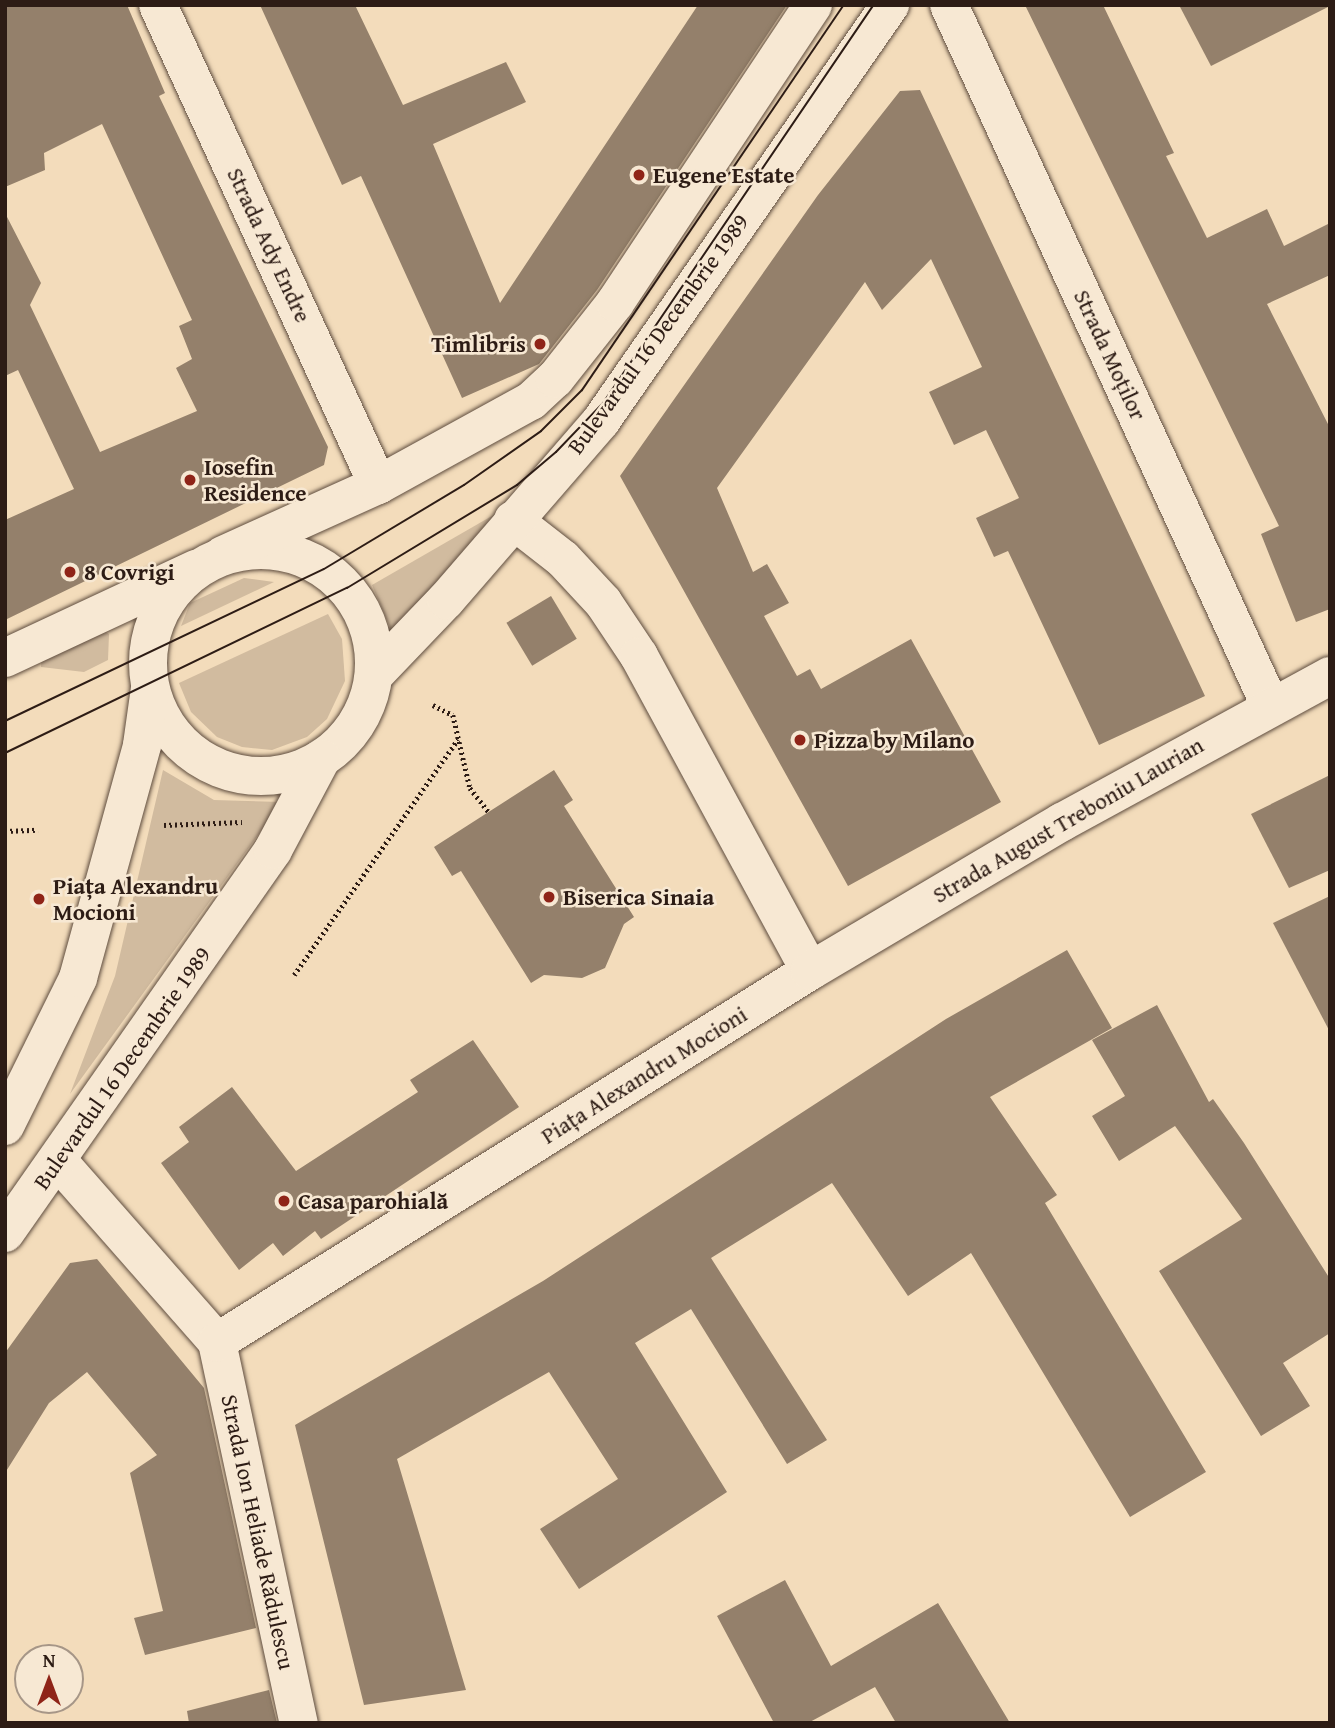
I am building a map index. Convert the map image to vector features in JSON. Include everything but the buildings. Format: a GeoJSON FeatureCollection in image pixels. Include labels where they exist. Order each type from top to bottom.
{"type":"FeatureCollection","features":[{"type":"Feature","properties":{"kind":"street","name":"Strada Ady Endre"},"geometry":{"type":"LineString","coordinates":[[158,5],[379,485]]}},
{"type":"Feature","properties":{"kind":"street"},"geometry":{"type":"LineString","coordinates":[[5,659],[379,485],[531,401],[555,379],[615,303],[813,5]]}},
{"type":"Feature","properties":{"kind":"street","name":"Bulevardul 16 Decembrie 1989"},"geometry":{"type":"LineString","coordinates":[[374,675],[601,421],[890,5]]}},
{"type":"Feature","properties":{"kind":"street","name":"Strada Moților"},"geometry":{"type":"LineString","coordinates":[[949,5],[1270,705]]}},
{"type":"Feature","properties":{"kind":"street"},"geometry":{"type":"LineString","coordinates":[[513,520],[563,559],[603,602],[639,656],[810,971]]}},
{"type":"Feature","properties":{"kind":"street"},"geometry":{"type":"LineString","coordinates":[[5,1126],[78,978],[142,744],[150,688],[147,654],[155,621],[172,592],[210,562],[281,552],[324,569],[347,588],[363,614],[373,644],[374,675],[365,707],[347,736],[321,758],[288,773],[253,775],[217,768],[186,749],[163,722],[150,688]]}},
{"type":"Feature","properties":{"kind":"street","name":"Strada August Treboniu Laurian"},"geometry":{"type":"LineString","coordinates":[[810,971],[1270,705],[1330,676]]}},
{"type":"Feature","properties":{"kind":"street","name":"Bulevardul 16 Decembrie 1989"},"geometry":{"type":"LineString","coordinates":[[5,1233],[59,1162],[273,850],[321,758]]}},
{"type":"Feature","properties":{"kind":"street","name":"Piața Alexandru Mocioni"},"geometry":{"type":"LineString","coordinates":[[217,1342],[810,971]]}},
{"type":"Feature","properties":{"kind":"street"},"geometry":{"type":"LineString","coordinates":[[59,1162],[217,1342]]}},
{"type":"Feature","properties":{"kind":"street","name":"Strada Ion Heliade Rădulescu"},"geometry":{"type":"LineString","coordinates":[[217,1342],[299,1723]]}},
{"type":"Feature","properties":{"kind":"path"},"geometry":{"type":"LineString","coordinates":[[433,705],[453,715],[470,788],[489,812]]}},
{"type":"Feature","properties":{"kind":"path"},"geometry":{"type":"LineString","coordinates":[[294,975],[458,740]]}},
{"type":"Feature","properties":{"kind":"path"},"geometry":{"type":"LineString","coordinates":[[152,825],[253,822]]}},
{"type":"Feature","properties":{"kind":"path"},"geometry":{"type":"LineString","coordinates":[[5,831],[38,830]]}},
{"type":"Feature","properties":{"kind":"shaded area"},"geometry":{"type":"Polygon","coordinates":[[[497,513],[394,637],[372,585],[497,513]]]}},
{"type":"Feature","properties":{"kind":"shaded area"},"geometry":{"type":"Polygon","coordinates":[[[244,578],[274,582],[181,626],[190,603],[244,578]]]}},
{"type":"Feature","properties":{"kind":"shaded area"},"geometry":{"type":"Polygon","coordinates":[[[328,614],[342,639],[345,681],[327,719],[307,737],[272,750],[242,747],[217,737],[191,712],[179,683],[328,614]]]}},
{"type":"Feature","properties":{"kind":"shaded area"},"geometry":{"type":"Polygon","coordinates":[[[100,628],[109,634],[108,660],[84,672],[41,667],[42,655],[100,628]]]}},
{"type":"Feature","properties":{"kind":"shaded area"},"geometry":{"type":"Polygon","coordinates":[[[163,770],[214,800],[282,802],[70,1094],[115,976],[163,770]]]}},
{"type":"Feature","properties":{"kind":"tram line"},"geometry":{"type":"LineString","coordinates":[[5,721],[324,569],[464,485],[541,431],[582,390],[844,5]]}},
{"type":"Feature","properties":{"kind":"tram line"},"geometry":{"type":"LineString","coordinates":[[5,753],[347,588],[517,485],[556,452],[603,403],[873,5]]}},
{"type":"Feature","properties":{"kind":"place","name":"Eugene Estate"},"geometry":{"type":"Point","coordinates":[639,175]}},
{"type":"Feature","properties":{"kind":"place","name":"Timlibris"},"geometry":{"type":"Point","coordinates":[540,344]}},
{"type":"Feature","properties":{"kind":"place","name":"Iosefin Residence"},"geometry":{"type":"Point","coordinates":[190,480]}},
{"type":"Feature","properties":{"kind":"place","name":"8 Covrigi"},"geometry":{"type":"Point","coordinates":[70,572]}},
{"type":"Feature","properties":{"kind":"place","name":"Pizza by Milano"},"geometry":{"type":"Point","coordinates":[800,740]}},
{"type":"Feature","properties":{"kind":"place","name":"Biserica Sinaia"},"geometry":{"type":"Point","coordinates":[549,897]}},
{"type":"Feature","properties":{"kind":"place","name":"Piața Alexandru Mocioni"},"geometry":{"type":"Point","coordinates":[39,899]}},
{"type":"Feature","properties":{"kind":"place","name":"Casa parohială"},"geometry":{"type":"Point","coordinates":[284,1201]}}]}
